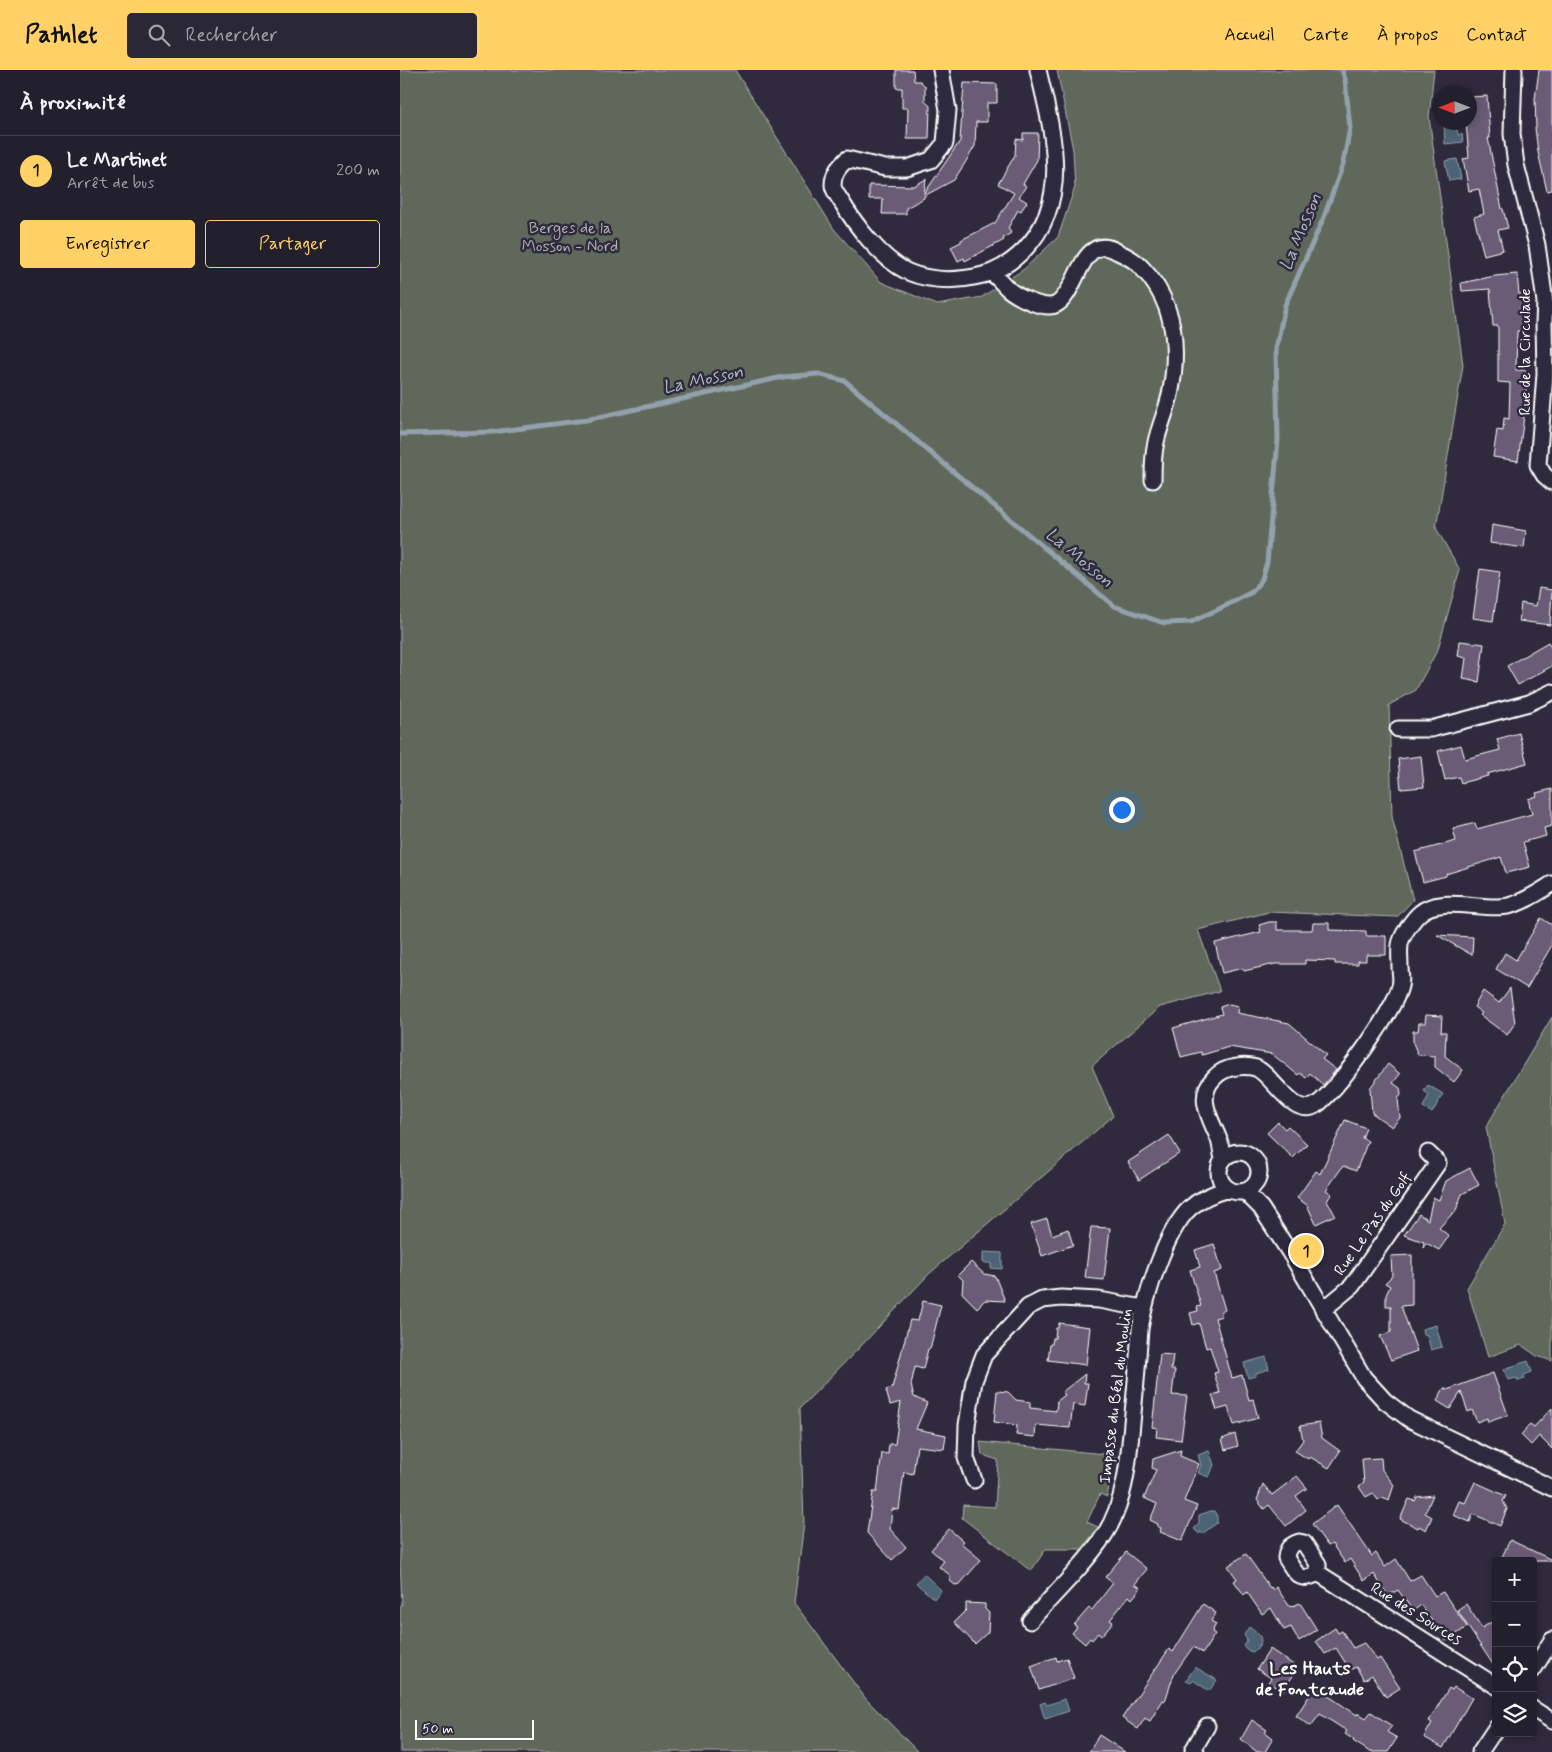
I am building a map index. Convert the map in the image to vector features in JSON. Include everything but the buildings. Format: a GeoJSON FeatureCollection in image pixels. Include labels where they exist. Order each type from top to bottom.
{"type":"FeatureCollection","features":[{"type":"Feature","properties":{"kind":"street"},"geometry":{"type":"LineString","coordinates":[[941,70],[948,110],[945,143],[931,160],[907,168],[885,168],[847,159],[835,172],[832,186],[854,223],[888,259],[908,271],[930,278],[963,280],[992,273],[1018,256],[1034,240],[1045,221],[1052,198],[1055,168],[1052,134],[1038,70]]}},
{"type":"Feature","properties":{"kind":"street","name":"Rue de la Circulade"},"geometry":{"type":"LineString","coordinates":[[1514,70],[1512,134],[1516,165],[1537,245],[1549,313],[1544,323],[1545,374],[1538,465],[1544,475],[1552,482]]}},
{"type":"Feature","properties":{"kind":"street"},"geometry":{"type":"LineString","coordinates":[[992,273],[1008,289],[1019,296],[1048,306],[1057,304],[1066,295],[1084,260],[1091,252],[1097,248],[1106,248],[1114,249],[1142,267],[1157,285],[1167,304],[1174,344],[1174,369],[1171,391],[1154,454],[1153,480]]}},
{"type":"Feature","properties":{"kind":"street"},"geometry":{"type":"LineString","coordinates":[[1398,729],[1432,729],[1529,703],[1552,692]]}},
{"type":"Feature","properties":{"kind":"street"},"geometry":{"type":"LineString","coordinates":[[1228,1155],[1208,1116],[1204,1097],[1213,1078],[1229,1068],[1245,1066],[1257,1069],[1267,1076],[1288,1099],[1303,1108],[1314,1107],[1326,1097],[1362,1052],[1396,999],[1401,985],[1400,944],[1411,924],[1421,912],[1446,904],[1484,908],[1509,906],[1530,897],[1552,884]]}},
{"type":"Feature","properties":{"kind":"street"},"geometry":{"type":"LineString","coordinates":[[1247,1152],[1256,1161],[1260,1173],[1250,1188],[1239,1192],[1224,1184],[1220,1165],[1228,1155],[1247,1152]]}},
{"type":"Feature","properties":{"kind":"street","name":"Rue Le Pas du Golf"},"geometry":{"type":"LineString","coordinates":[[1323,1310],[1352,1286],[1438,1162],[1428,1153]]}},
{"type":"Feature","properties":{"kind":"street","name":"Impasse du Béal du Moulin"},"geometry":{"type":"LineString","coordinates":[[1030,1621],[1079,1568],[1105,1533],[1116,1512],[1130,1444],[1140,1329],[1151,1283],[1170,1236],[1180,1219],[1190,1207],[1224,1184]]}},
{"type":"Feature","properties":{"kind":"street"},"geometry":{"type":"LineString","coordinates":[[1250,1188],[1364,1378],[1385,1401],[1409,1419],[1552,1488]]}},
{"type":"Feature","properties":{"kind":"street"},"geometry":{"type":"LineString","coordinates":[[974,1480],[966,1458],[967,1425],[974,1381],[984,1355],[1028,1307],[1042,1300],[1061,1298],[1099,1300],[1144,1308]]}},
{"type":"Feature","properties":{"kind":"street","name":"Rue des Sources"},"geometry":{"type":"LineString","coordinates":[[1318,1573],[1492,1683]]}},
{"type":"Feature","properties":{"kind":"street"},"geometry":{"type":"LineString","coordinates":[[1537,1664],[1552,1640]]}},
{"type":"Feature","properties":{"kind":"street"},"geometry":{"type":"LineString","coordinates":[[1537,1712],[1552,1721]]}},
{"type":"Feature","properties":{"kind":"street"},"geometry":{"type":"LineString","coordinates":[[1196,1752],[1192,1750],[1207,1726]]}},
{"type":"Feature","properties":{"kind":"street"},"geometry":{"type":"LineString","coordinates":[[1480,1752],[1492,1734]]}},
{"type":"Feature","properties":{"kind":"green space","name":"Berges de la Mosson - Nord"},"geometry":{"type":"Polygon","coordinates":[[[400,70],[735,70],[834,229],[881,282],[937,305],[982,297],[1024,269],[1058,237],[1075,187],[1073,150],[1057,70],[1434,70],[1429,117],[1463,365],[1436,528],[1460,570],[1438,649],[1416,690],[1389,705],[1392,817],[1413,900],[1397,917],[1269,912],[1198,930],[1220,991],[1160,1007],[1092,1066],[1113,1116],[929,1274],[800,1408],[804,1523],[794,1603],[866,1699],[918,1752],[400,1752],[400,1607],[402,1604],[400,1560],[400,70]]]}},
{"type":"Feature","properties":{"kind":"green space"},"geometry":{"type":"Polygon","coordinates":[[[1552,1017],[1552,1361],[1537,1356],[1521,1345],[1488,1357],[1467,1288],[1505,1224],[1486,1127],[1552,1017]]]}},
{"type":"Feature","properties":{"kind":"green space"},"geometry":{"type":"Polygon","coordinates":[[[980,1442],[1115,1455],[1107,1497],[1100,1494],[1087,1522],[1098,1527],[1082,1549],[1046,1549],[1031,1571],[962,1518],[963,1505],[995,1507],[998,1460],[982,1455],[980,1442]]]}},
{"type":"Feature","properties":{"kind":"water"},"geometry":{"type":"Polygon","coordinates":[[[1444,130],[1457,130],[1458,135],[1462,134],[1463,142],[1445,144],[1444,130]]]}},
{"type":"Feature","properties":{"kind":"water"},"geometry":{"type":"Polygon","coordinates":[[[1457,159],[1461,179],[1449,181],[1445,161],[1457,159]]]}},
{"type":"Feature","properties":{"kind":"water"},"geometry":{"type":"Polygon","coordinates":[[[1428,1085],[1443,1094],[1432,1113],[1423,1107],[1429,1095],[1424,1091],[1428,1085]]]}},
{"type":"Feature","properties":{"kind":"water"},"geometry":{"type":"Polygon","coordinates":[[[983,1252],[1002,1253],[1002,1269],[991,1268],[991,1263],[983,1263],[983,1252]]]}},
{"type":"Feature","properties":{"kind":"water"},"geometry":{"type":"Polygon","coordinates":[[[1436,1325],[1442,1347],[1431,1350],[1427,1335],[1423,1334],[1422,1329],[1436,1325]]]}},
{"type":"Feature","properties":{"kind":"water"},"geometry":{"type":"Polygon","coordinates":[[[1266,1357],[1269,1369],[1248,1378],[1244,1363],[1266,1357]]]}},
{"type":"Feature","properties":{"kind":"water"},"geometry":{"type":"Polygon","coordinates":[[[1528,1361],[1532,1372],[1524,1375],[1525,1379],[1518,1381],[1517,1378],[1508,1380],[1504,1369],[1528,1361]]]}},
{"type":"Feature","properties":{"kind":"water"},"geometry":{"type":"Polygon","coordinates":[[[1209,1451],[1214,1465],[1209,1477],[1198,1473],[1201,1465],[1198,1455],[1209,1451]]]}},
{"type":"Feature","properties":{"kind":"water"},"geometry":{"type":"Polygon","coordinates":[[[1214,1511],[1217,1516],[1217,1523],[1203,1533],[1198,1533],[1194,1529],[1199,1523],[1199,1515],[1214,1511]]]}},
{"type":"Feature","properties":{"kind":"water"},"geometry":{"type":"Polygon","coordinates":[[[924,1574],[941,1590],[934,1599],[916,1583],[924,1574]]]}},
{"type":"Feature","properties":{"kind":"water"},"geometry":{"type":"Polygon","coordinates":[[[1249,1627],[1261,1638],[1260,1644],[1253,1652],[1243,1646],[1247,1640],[1244,1635],[1249,1627]]]}},
{"type":"Feature","properties":{"kind":"water"},"geometry":{"type":"Polygon","coordinates":[[[1195,1667],[1217,1680],[1209,1691],[1193,1680],[1191,1682],[1186,1680],[1195,1667]]]}},
{"type":"Feature","properties":{"kind":"water"},"geometry":{"type":"Polygon","coordinates":[[[1065,1699],[1069,1711],[1045,1719],[1040,1704],[1045,1702],[1047,1705],[1065,1699]]]}},
{"type":"Feature","properties":{"kind":"waterway","name":"La Mosson"},"geometry":{"type":"LineString","coordinates":[[400,434],[492,432],[586,420],[783,377],[818,374],[845,381],[1114,606],[1164,623],[1191,622],[1252,592],[1262,579],[1267,562],[1278,440],[1276,349],[1285,305],[1324,217],[1343,164],[1350,128],[1345,79],[1342,70]]}},
{"type":"Feature","properties":{"kind":"place","name":"Le Martinet"},"geometry":{"type":"Point","coordinates":[1306,1251]}},
{"type":"Feature","properties":{"kind":"district","name":"Les Hauts de Fontcaude"},"geometry":{"type":"Point","coordinates":[1310,1679]}}]}
